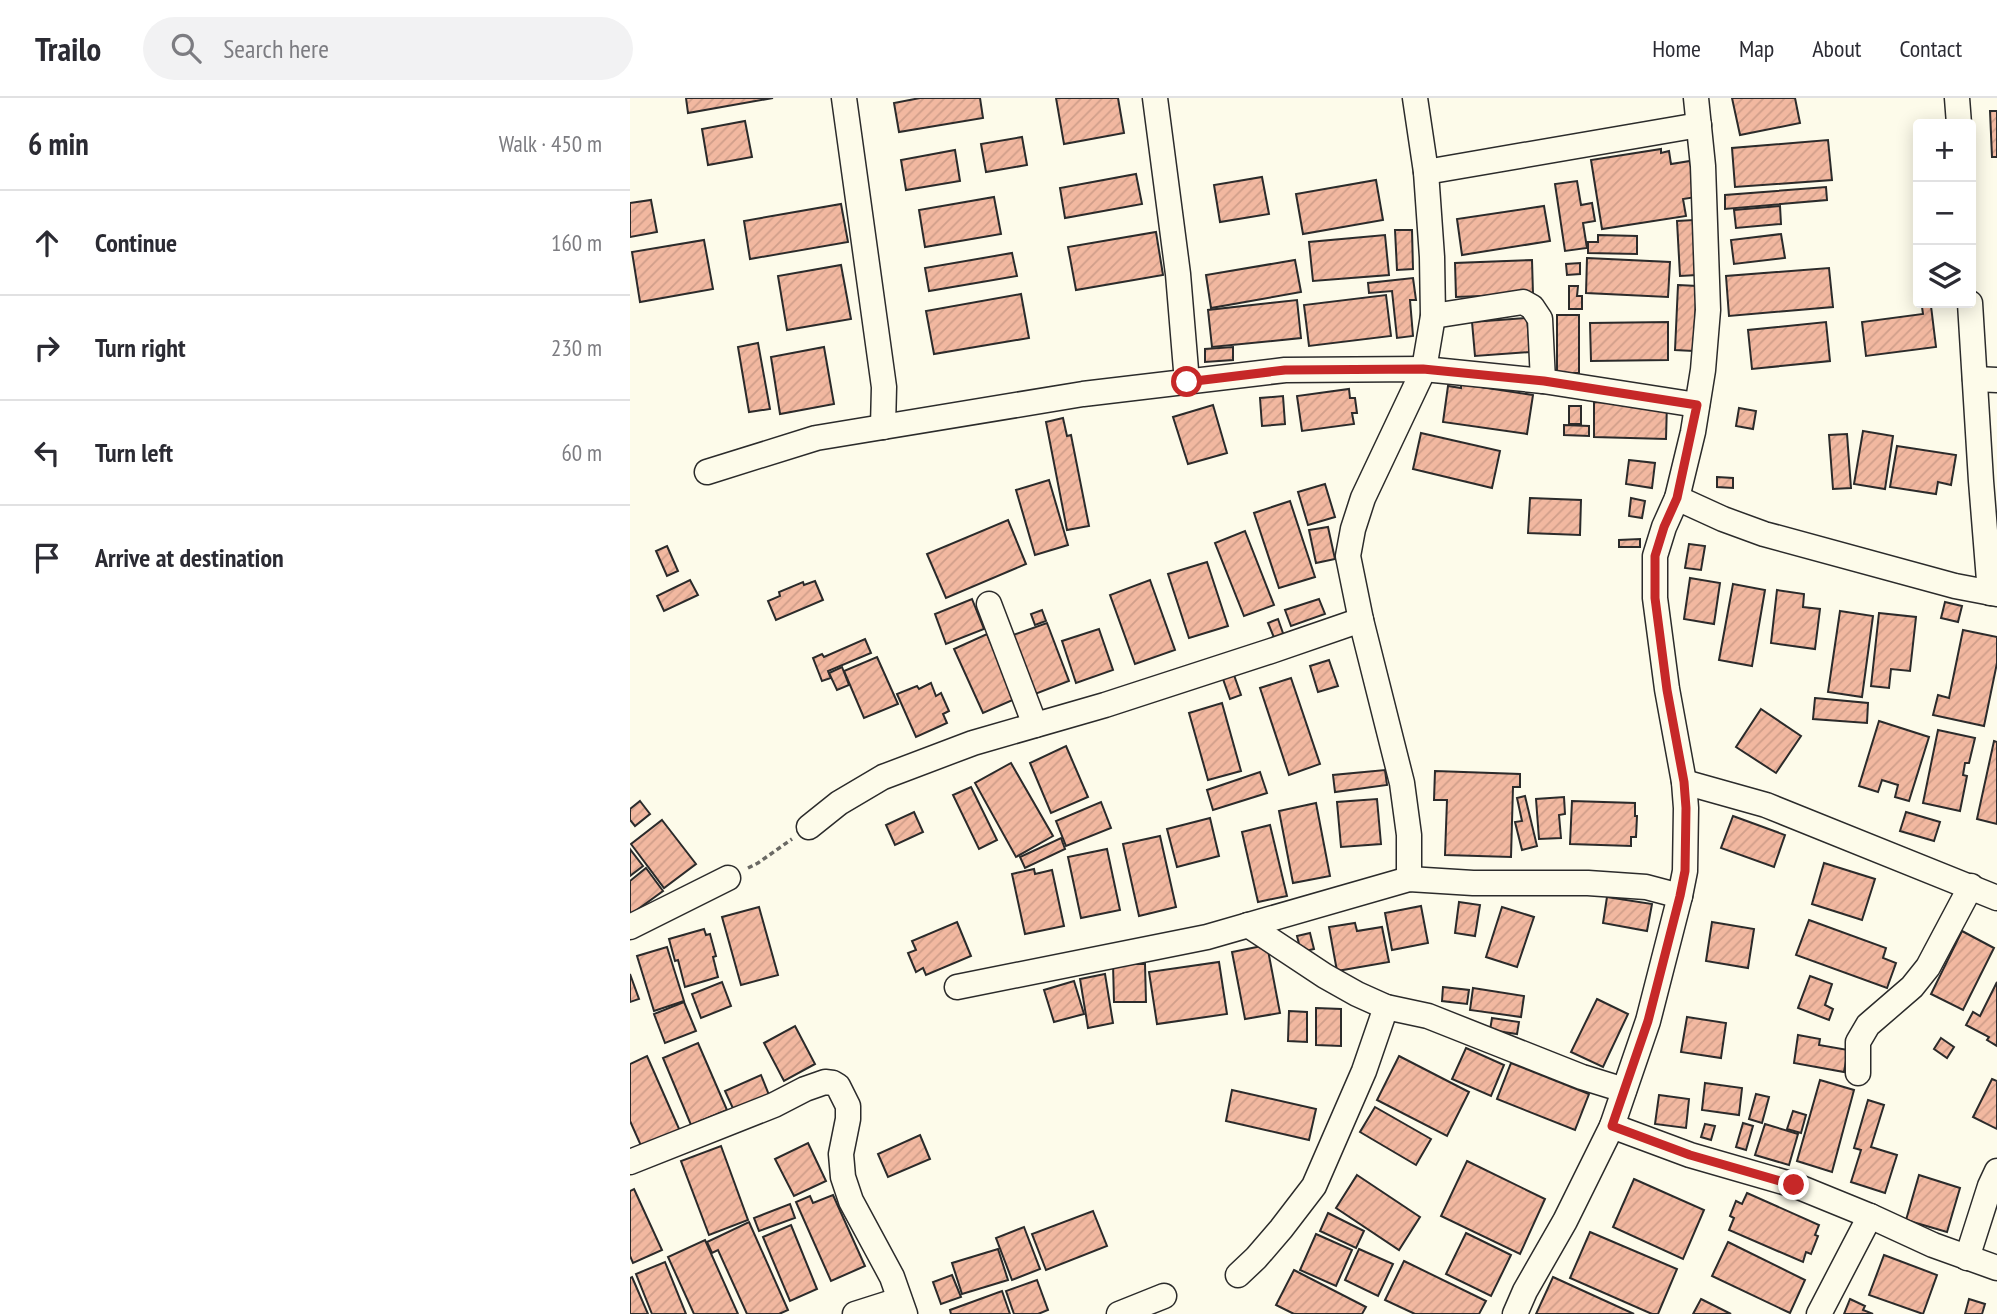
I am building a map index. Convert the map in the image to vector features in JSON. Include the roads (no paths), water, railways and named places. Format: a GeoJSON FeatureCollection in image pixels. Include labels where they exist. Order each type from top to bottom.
{"type":"FeatureCollection","features":[{"type":"Feature","properties":{"kind":"street"},"geometry":{"type":"LineString","coordinates":[[844,98],[884,387],[883,427]]}},
{"type":"Feature","properties":{"kind":"street"},"geometry":{"type":"LineString","coordinates":[[1155,98],[1178,274],[1187,382]]}},
{"type":"Feature","properties":{"kind":"street"},"geometry":{"type":"LineString","coordinates":[[1409,879],[1409,835],[1402,783],[1361,620],[1349,556],[1353,529],[1363,498],[1423,369],[1433,316],[1426,172],[1415,98]]}},
{"type":"Feature","properties":{"kind":"street"},"geometry":{"type":"LineString","coordinates":[[1515,1314],[1612,1126],[1648,1021],[1685,871],[1684,782],[1667,690],[1655,598],[1655,556],[1677,498],[1703,369],[1708,310],[1703,166],[1696,98]]}},
{"type":"Feature","properties":{"kind":"street"},"geometry":{"type":"LineString","coordinates":[[1957,98],[1958,119]]}},
{"type":"Feature","properties":{"kind":"street"},"geometry":{"type":"LineString","coordinates":[[1426,172],[1699,125]]}},
{"type":"Feature","properties":{"kind":"street"},"geometry":{"type":"LineString","coordinates":[[1433,316],[1523,302],[1532,307],[1540,319],[1544,381]]}},
{"type":"Feature","properties":{"kind":"street"},"geometry":{"type":"LineString","coordinates":[[1677,498],[1764,534],[1955,586],[1994,594],[1986,379],[1971,308]]}},
{"type":"Feature","properties":{"kind":"street"},"geometry":{"type":"LineString","coordinates":[[707,472],[816,438],[1083,394],[1285,370],[1423,369],[1544,381],[1697,405]]}},
{"type":"Feature","properties":{"kind":"street"},"geometry":{"type":"LineString","coordinates":[[989,604],[1035,725]]}},
{"type":"Feature","properties":{"kind":"street"},"geometry":{"type":"LineString","coordinates":[[809,827],[839,803],[883,777],[973,743],[1105,705],[1361,620]]}},
{"type":"Feature","properties":{"kind":"street"},"geometry":{"type":"LineString","coordinates":[[1684,782],[1766,805],[1997,898]]}},
{"type":"Feature","properties":{"kind":"street"},"geometry":{"type":"LineString","coordinates":[[630,927],[728,878]]}},
{"type":"Feature","properties":{"kind":"street"},"geometry":{"type":"LineString","coordinates":[[957,987],[1207,937],[1409,879],[1473,883],[1588,883],[1646,887],[1680,896]]}},
{"type":"Feature","properties":{"kind":"street"},"geometry":{"type":"LineString","coordinates":[[1858,1073],[1858,1042],[1868,1025],[1912,987],[1928,967],[1971,886]]}},
{"type":"Feature","properties":{"kind":"street"},"geometry":{"type":"LineString","coordinates":[[1248,925],[1325,976],[1385,1007],[1429,1016],[1582,1077],[1624,1090]]}},
{"type":"Feature","properties":{"kind":"street"},"geometry":{"type":"LineString","coordinates":[[1238,1275],[1281,1229],[1314,1186],[1364,1071],[1385,1007]]}},
{"type":"Feature","properties":{"kind":"street"},"geometry":{"type":"LineString","coordinates":[[630,1162],[774,1105],[805,1089],[825,1082],[838,1086],[848,1105],[841,1154],[842,1177],[851,1201],[892,1277],[902,1307],[855,1314]]}},
{"type":"Feature","properties":{"kind":"street"},"geometry":{"type":"LineString","coordinates":[[1612,1126],[1690,1155],[1794,1185],[1933,1245],[1997,1268]]}},
{"type":"Feature","properties":{"kind":"street"},"geometry":{"type":"LineString","coordinates":[[1967,1258],[1997,1171]]}},
{"type":"Feature","properties":{"kind":"street"},"geometry":{"type":"LineString","coordinates":[[1819,1314],[1870,1216]]}},
{"type":"Feature","properties":{"kind":"street"},"geometry":{"type":"LineString","coordinates":[[1119,1314],[1164,1296]]}}]}
